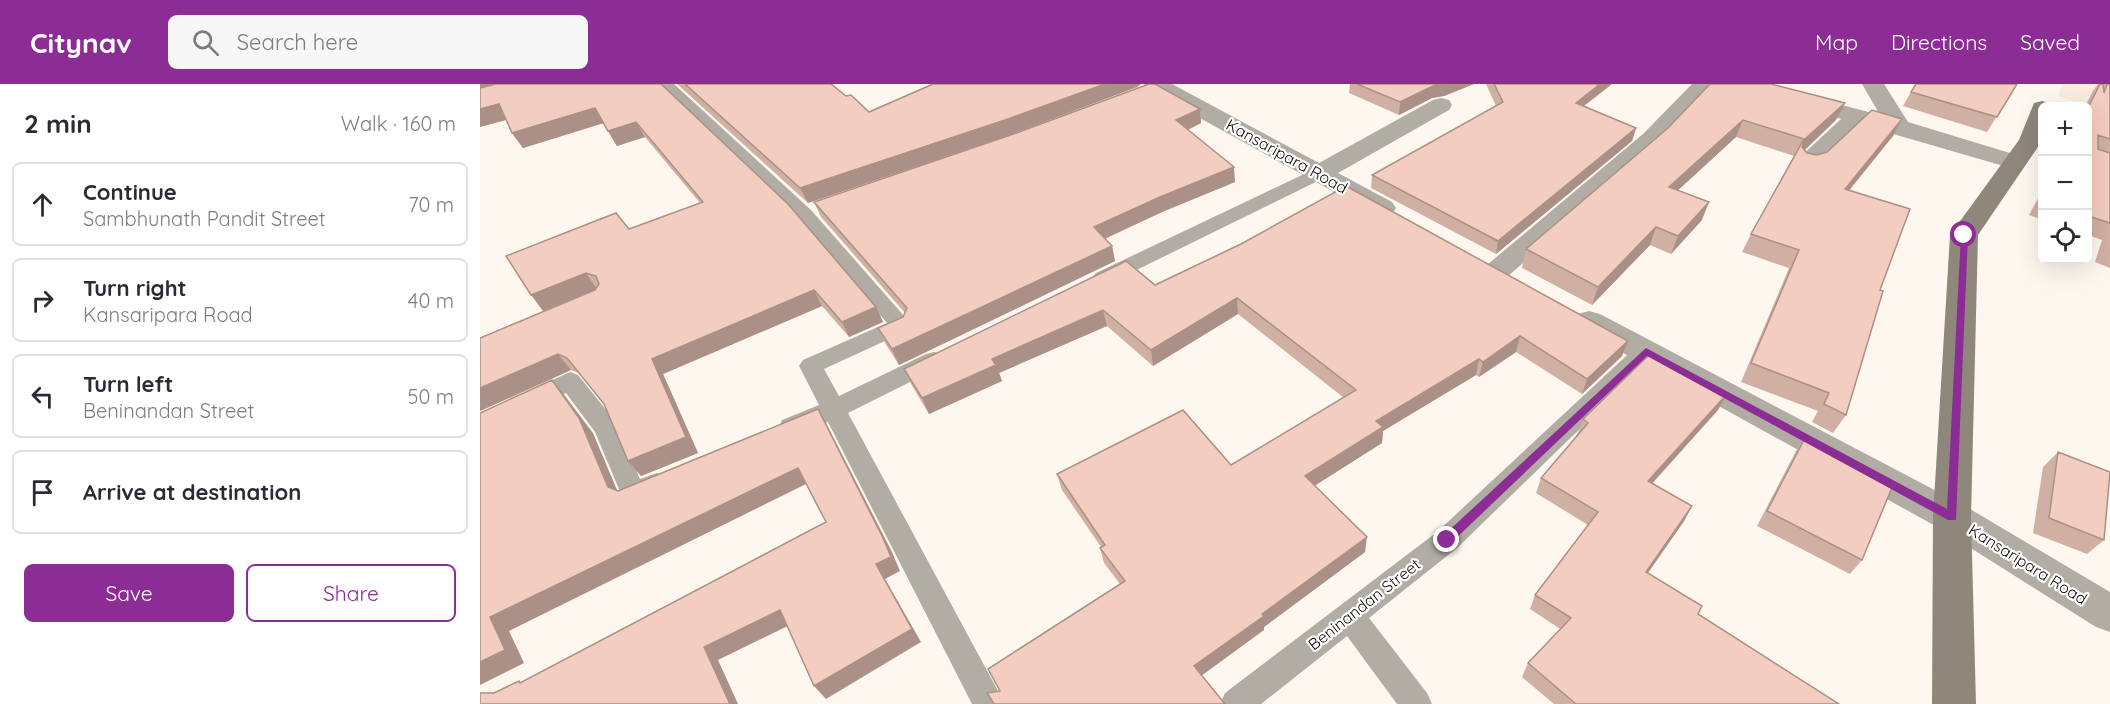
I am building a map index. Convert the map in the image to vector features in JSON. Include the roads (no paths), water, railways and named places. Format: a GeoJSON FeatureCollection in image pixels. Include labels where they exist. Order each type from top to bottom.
{"type":"FeatureCollection","features":[{"type":"Feature","properties":{"kind":"street"},"geometry":{"type":"LineString","coordinates":[[1525,286],[1486,265],[1652,139],[1704,84]]}},
{"type":"Feature","properties":{"kind":"street"},"geometry":{"type":"LineString","coordinates":[[1736,84],[1899,127],[2029,148]]}},
{"type":"Feature","properties":{"kind":"street"},"geometry":{"type":"LineString","coordinates":[[1873,84],[1899,127]]}},
{"type":"Feature","properties":{"kind":"street"},"geometry":{"type":"LineString","coordinates":[[2045,102],[2051,84]]}},
{"type":"Feature","properties":{"kind":"street","name":"Kansaripara Road"},"geometry":{"type":"LineString","coordinates":[[1151,89],[1319,173],[1403,219]]}},
{"type":"Feature","properties":{"kind":"street"},"geometry":{"type":"LineString","coordinates":[[1319,173],[1441,105]]}},
{"type":"Feature","properties":{"kind":"street"},"geometry":{"type":"LineString","coordinates":[[1808,163],[1858,117]]}},
{"type":"Feature","properties":{"kind":"street"},"geometry":{"type":"LineString","coordinates":[[1954,704],[1952,517],[1964,235],[2029,148],[2038,122]]}},
{"type":"Feature","properties":{"kind":"street","name":"Kansaripara Road"},"geometry":{"type":"LineString","coordinates":[[1564,307],[1952,517],[2110,614]]}},
{"type":"Feature","properties":{"kind":"lane"},"geometry":{"type":"LineString","coordinates":[[665,84],[815,211],[901,325],[811,366],[989,704]]}},
{"type":"Feature","properties":{"kind":"lane"},"geometry":{"type":"LineString","coordinates":[[1082,288],[1319,173]]}},
{"type":"Feature","properties":{"kind":"lane"},"geometry":{"type":"LineString","coordinates":[[771,435],[835,409],[953,351]]}},
{"type":"Feature","properties":{"kind":"lane","name":"Beninandan Street"},"geometry":{"type":"LineString","coordinates":[[1236,704],[1447,540],[1646,351]]}},
{"type":"Feature","properties":{"kind":"lane"},"geometry":{"type":"LineString","coordinates":[[480,424],[570,381],[606,428],[633,493],[675,475]]}},
{"type":"Feature","properties":{"kind":"lane"},"geometry":{"type":"LineString","coordinates":[[1349,615],[1416,704]]}}]}
